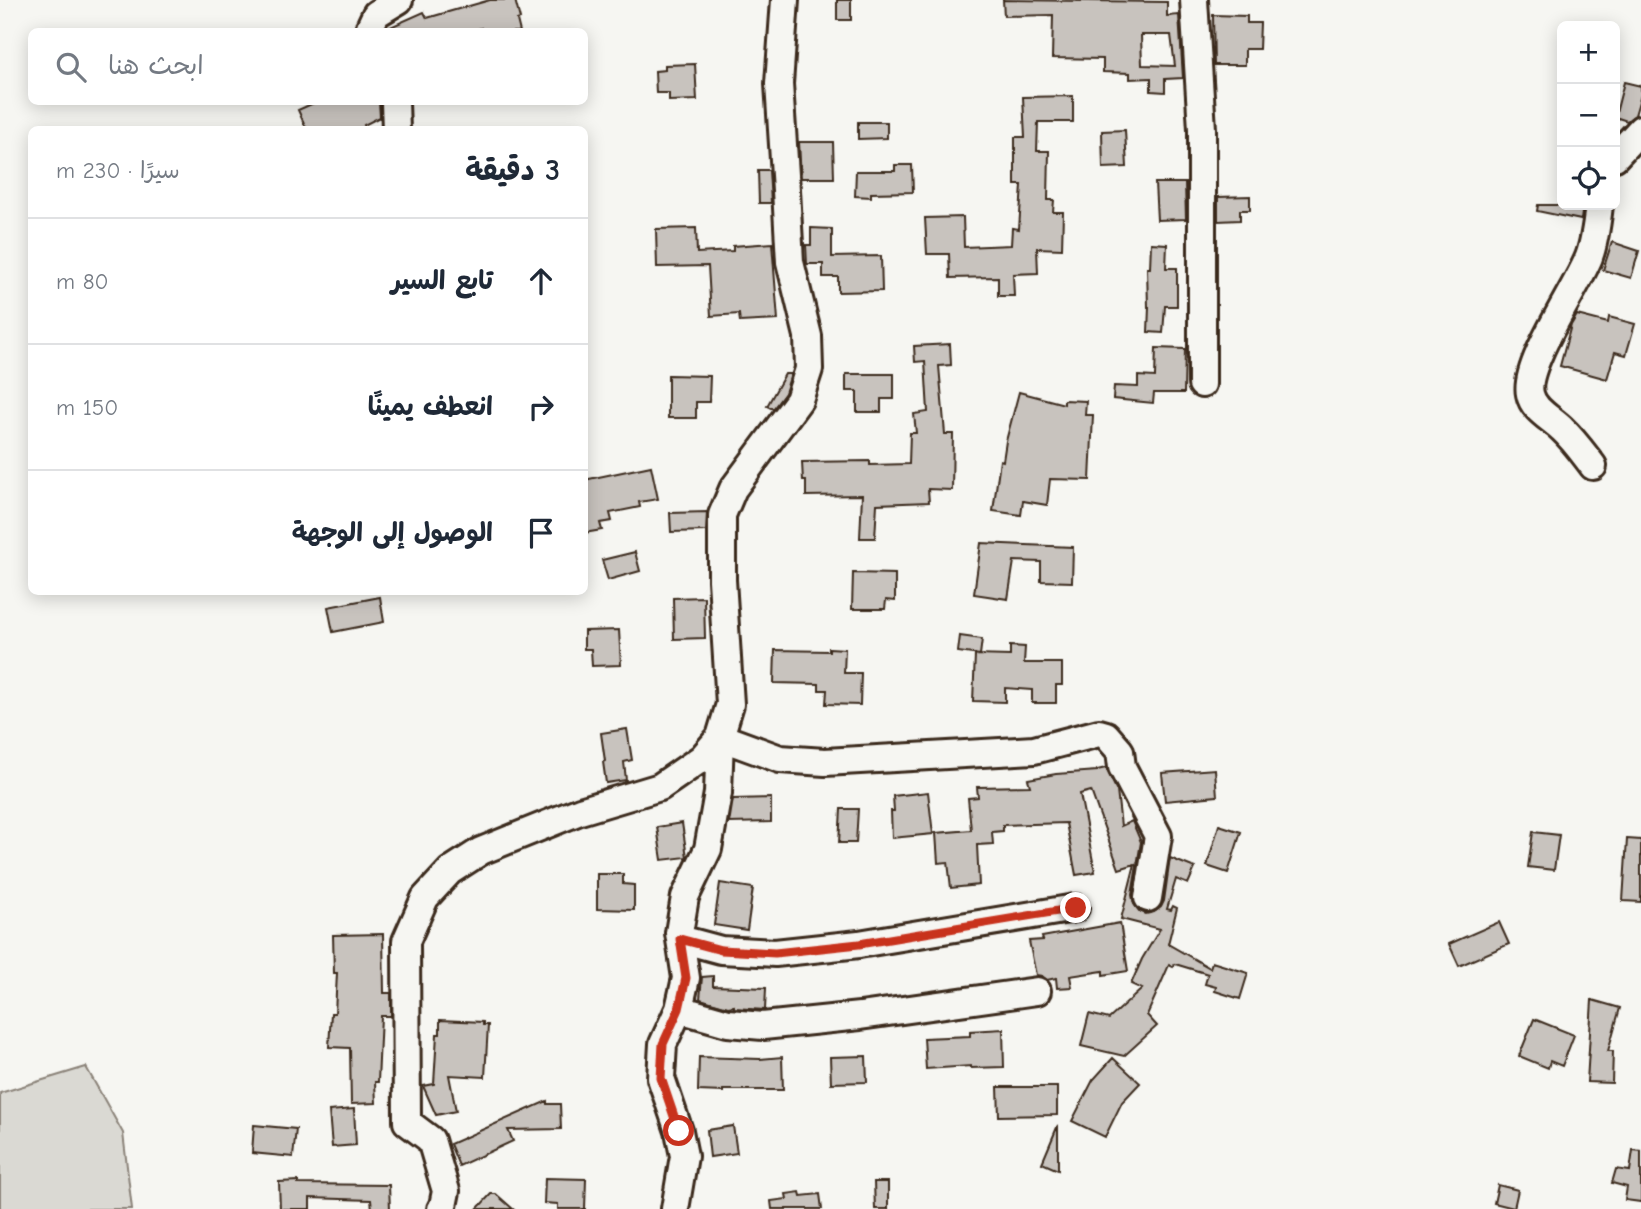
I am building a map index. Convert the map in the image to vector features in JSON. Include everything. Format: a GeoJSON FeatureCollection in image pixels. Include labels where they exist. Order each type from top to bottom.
{"type":"FeatureCollection","features":[{"type":"Feature","properties":{"kind":"street"},"geometry":{"type":"LineString","coordinates":[[371,28],[376,14],[399,0]]}},
{"type":"Feature","properties":{"kind":"street"},"geometry":{"type":"LineString","coordinates":[[675,1209],[684,1156],[679,1131],[661,1078],[663,1044],[679,1009],[686,978],[679,933],[685,897],[708,849],[718,793],[720,737],[730,704],[722,580],[722,515],[733,489],[799,400],[809,369],[808,336],[790,262],[786,202],[779,85],[785,0]]}},
{"type":"Feature","properties":{"kind":"street"},"geometry":{"type":"LineString","coordinates":[[1195,0],[1202,129],[1202,384]]}},
{"type":"Feature","properties":{"kind":"street"},"geometry":{"type":"LineString","coordinates":[[395,105],[396,126]]}},
{"type":"Feature","properties":{"kind":"street"},"geometry":{"type":"LineString","coordinates":[[1620,152],[1641,129]]}},
{"type":"Feature","properties":{"kind":"street"},"geometry":{"type":"LineString","coordinates":[[1593,466],[1576,443],[1535,406],[1529,393],[1539,352],[1589,257],[1598,210]]}},
{"type":"Feature","properties":{"kind":"street"},"geometry":{"type":"LineString","coordinates":[[720,737],[780,759],[825,762],[1034,750],[1099,733],[1107,735],[1120,751],[1122,767],[1158,836],[1148,898]]}},
{"type":"Feature","properties":{"kind":"street"},"geometry":{"type":"LineString","coordinates":[[441,1209],[446,1191],[431,1140],[407,1122],[406,941],[425,898],[450,871],[481,851],[580,811],[660,787],[702,758],[720,737]]}},
{"type":"Feature","properties":{"kind":"street"},"geometry":{"type":"LineString","coordinates":[[680,939],[721,950],[775,953],[859,944],[1076,908]]}},
{"type":"Feature","properties":{"kind":"street"},"geometry":{"type":"LineString","coordinates":[[679,1009],[728,1023],[762,1026],[860,1016],[1037,991]]}},
{"type":"Feature","properties":{"kind":"shaded area"},"geometry":{"type":"Polygon","coordinates":[[[86,1067],[123,1133],[132,1209],[0,1209],[0,1093],[86,1067]]]}},
{"type":"Feature","properties":{"kind":"building"},"geometry":{"type":"Polygon","coordinates":[[[490,0],[515,0],[520,19],[517,20],[519,28],[388,28],[424,12],[427,18],[490,0]]]}},
{"type":"Feature","properties":{"kind":"building"},"geometry":{"type":"Polygon","coordinates":[[[837,0],[851,0],[851,20],[837,20],[837,0]]]}},
{"type":"Feature","properties":{"kind":"building"},"geometry":{"type":"Polygon","coordinates":[[[1003,0],[1167,2],[1167,16],[1179,15],[1183,78],[1165,79],[1165,92],[1151,91],[1151,78],[1130,79],[1130,73],[1103,72],[1103,59],[1052,58],[1053,15],[1004,16],[1003,0]],[[1141,35],[1142,65],[1175,66],[1171,35],[1141,35]]]}},
{"type":"Feature","properties":{"kind":"building"},"geometry":{"type":"Polygon","coordinates":[[[1213,15],[1247,16],[1247,23],[1260,23],[1259,49],[1245,49],[1245,65],[1214,65],[1213,15]]]}},
{"type":"Feature","properties":{"kind":"building"},"geometry":{"type":"Polygon","coordinates":[[[695,64],[697,100],[669,101],[669,93],[656,93],[655,71],[665,70],[665,65],[695,64]]]}},
{"type":"Feature","properties":{"kind":"building"},"geometry":{"type":"Polygon","coordinates":[[[1624,82],[1641,86],[1635,115],[1627,121],[1620,119],[1620,98],[1624,82]]]}},
{"type":"Feature","properties":{"kind":"building"},"geometry":{"type":"Polygon","coordinates":[[[1073,96],[1073,122],[1038,122],[1037,151],[1049,151],[1048,200],[1054,200],[1053,212],[1063,212],[1062,249],[1037,248],[1038,273],[1013,274],[1014,296],[998,296],[998,277],[950,278],[949,254],[927,254],[925,218],[963,217],[964,247],[1011,245],[1012,228],[1019,229],[1022,185],[1015,185],[1015,137],[1025,137],[1023,97],[1073,96]]]}},
{"type":"Feature","properties":{"kind":"building"},"geometry":{"type":"Polygon","coordinates":[[[309,105],[379,105],[380,117],[364,126],[305,126],[298,110],[309,105]]]}},
{"type":"Feature","properties":{"kind":"building"},"geometry":{"type":"Polygon","coordinates":[[[858,122],[887,122],[887,138],[858,139],[858,122]]]}},
{"type":"Feature","properties":{"kind":"building"},"geometry":{"type":"Polygon","coordinates":[[[1125,130],[1127,167],[1103,168],[1102,131],[1125,130]]]}},
{"type":"Feature","properties":{"kind":"building"},"geometry":{"type":"Polygon","coordinates":[[[799,142],[833,142],[834,178],[801,178],[799,142]]]}},
{"type":"Feature","properties":{"kind":"building"},"geometry":{"type":"Polygon","coordinates":[[[895,165],[912,165],[913,192],[855,196],[856,171],[895,171],[895,165]]]}},
{"type":"Feature","properties":{"kind":"building"},"geometry":{"type":"Polygon","coordinates":[[[758,170],[769,170],[771,203],[759,203],[758,170]]]}},
{"type":"Feature","properties":{"kind":"building"},"geometry":{"type":"Polygon","coordinates":[[[1155,183],[1185,183],[1186,219],[1157,220],[1155,183]]]}},
{"type":"Feature","properties":{"kind":"building"},"geometry":{"type":"Polygon","coordinates":[[[1250,196],[1250,210],[1240,210],[1240,220],[1218,221],[1218,197],[1250,196]]]}},
{"type":"Feature","properties":{"kind":"building"},"geometry":{"type":"Polygon","coordinates":[[[1538,205],[1557,205],[1557,210],[1582,210],[1581,220],[1537,211],[1538,205]]]}},
{"type":"Feature","properties":{"kind":"building"},"geometry":{"type":"Polygon","coordinates":[[[696,228],[697,253],[733,251],[733,246],[772,243],[778,320],[740,322],[739,314],[711,316],[708,266],[657,267],[656,229],[696,228]]]}},
{"type":"Feature","properties":{"kind":"building"},"geometry":{"type":"Polygon","coordinates":[[[811,228],[832,229],[832,257],[881,256],[882,291],[838,292],[838,277],[823,277],[823,264],[807,264],[806,245],[811,245],[811,228]]]}},
{"type":"Feature","properties":{"kind":"building"},"geometry":{"type":"Polygon","coordinates":[[[1612,242],[1639,251],[1631,278],[1603,270],[1612,242]]]}},
{"type":"Feature","properties":{"kind":"building"},"geometry":{"type":"Polygon","coordinates":[[[1151,243],[1167,244],[1166,268],[1177,268],[1177,306],[1165,306],[1163,333],[1148,332],[1147,268],[1150,268],[1151,243]]]}},
{"type":"Feature","properties":{"kind":"building"},"geometry":{"type":"Polygon","coordinates":[[[1577,315],[1608,323],[1609,317],[1635,324],[1626,355],[1615,352],[1607,379],[1560,366],[1571,325],[1577,315]]]}},
{"type":"Feature","properties":{"kind":"building"},"geometry":{"type":"Polygon","coordinates":[[[950,344],[951,365],[939,366],[945,434],[953,434],[952,490],[928,489],[929,502],[877,504],[875,538],[860,538],[862,495],[806,496],[802,462],[870,461],[870,465],[909,464],[910,433],[916,433],[914,414],[928,412],[925,361],[915,362],[914,346],[950,344]]]}},
{"type":"Feature","properties":{"kind":"building"},"geometry":{"type":"Polygon","coordinates":[[[1156,348],[1185,349],[1184,393],[1154,393],[1153,403],[1113,399],[1114,386],[1138,387],[1138,376],[1155,377],[1156,348]]]}},
{"type":"Feature","properties":{"kind":"building"},"geometry":{"type":"Polygon","coordinates":[[[785,374],[791,374],[785,393],[773,409],[767,406],[785,374]]]}},
{"type":"Feature","properties":{"kind":"building"},"geometry":{"type":"Polygon","coordinates":[[[846,374],[894,374],[894,399],[881,399],[881,412],[857,412],[857,391],[846,391],[846,374]]]}},
{"type":"Feature","properties":{"kind":"building"},"geometry":{"type":"Polygon","coordinates":[[[668,375],[710,376],[709,402],[696,402],[696,418],[668,418],[668,375]]]}},
{"type":"Feature","properties":{"kind":"building"},"geometry":{"type":"Polygon","coordinates":[[[1019,392],[1064,404],[1064,400],[1086,401],[1085,415],[1093,415],[1090,480],[1050,479],[1047,505],[1023,501],[1021,515],[993,511],[1000,460],[1003,461],[1019,392]]]}},
{"type":"Feature","properties":{"kind":"building"},"geometry":{"type":"Polygon","coordinates":[[[651,466],[658,499],[639,502],[640,507],[610,513],[612,521],[600,523],[602,530],[588,532],[588,479],[651,466]]]}},
{"type":"Feature","properties":{"kind":"building"},"geometry":{"type":"Polygon","coordinates":[[[707,512],[706,531],[671,532],[670,513],[707,512]]]}},
{"type":"Feature","properties":{"kind":"building"},"geometry":{"type":"Polygon","coordinates":[[[981,543],[1073,547],[1072,582],[1041,581],[1041,562],[1014,561],[1008,599],[974,594],[981,543]]]}},
{"type":"Feature","properties":{"kind":"building"},"geometry":{"type":"Polygon","coordinates":[[[635,552],[640,571],[608,580],[602,560],[635,552]]]}},
{"type":"Feature","properties":{"kind":"building"},"geometry":{"type":"Polygon","coordinates":[[[853,573],[895,574],[895,601],[886,600],[885,609],[852,609],[853,573]]]}},
{"type":"Feature","properties":{"kind":"building"},"geometry":{"type":"Polygon","coordinates":[[[380,597],[384,622],[333,632],[328,607],[380,597]]]}},
{"type":"Feature","properties":{"kind":"building"},"geometry":{"type":"Polygon","coordinates":[[[704,597],[705,638],[674,639],[673,598],[704,597]]]}},
{"type":"Feature","properties":{"kind":"building"},"geometry":{"type":"Polygon","coordinates":[[[619,630],[621,665],[592,666],[591,649],[584,649],[584,631],[619,630]]]}},
{"type":"Feature","properties":{"kind":"building"},"geometry":{"type":"Polygon","coordinates":[[[960,636],[982,639],[980,655],[958,652],[960,636]]]}},
{"type":"Feature","properties":{"kind":"building"},"geometry":{"type":"Polygon","coordinates":[[[1010,646],[1025,647],[1024,663],[1062,663],[1062,685],[1056,685],[1056,703],[1032,703],[1032,690],[1005,688],[1005,702],[973,701],[975,655],[1010,656],[1010,646]]]}},
{"type":"Feature","properties":{"kind":"building"},"geometry":{"type":"Polygon","coordinates":[[[829,648],[845,649],[844,673],[861,673],[860,705],[826,704],[827,690],[819,690],[819,684],[774,683],[775,650],[829,651],[829,648]]]}},
{"type":"Feature","properties":{"kind":"building"},"geometry":{"type":"Polygon","coordinates":[[[627,729],[632,760],[624,762],[626,780],[606,783],[601,733],[627,729]]]}},
{"type":"Feature","properties":{"kind":"building"},"geometry":{"type":"Polygon","coordinates":[[[1106,768],[1117,791],[1121,826],[1132,821],[1141,842],[1132,895],[1134,904],[1139,911],[1146,914],[1161,907],[1170,858],[1195,868],[1188,884],[1176,879],[1167,909],[1171,910],[1173,906],[1177,908],[1168,944],[1210,968],[1212,962],[1248,973],[1240,999],[1215,991],[1216,987],[1205,984],[1208,974],[1175,964],[1173,967],[1169,965],[1147,1015],[1157,1026],[1124,1056],[1081,1046],[1089,1014],[1109,1019],[1142,989],[1131,984],[1160,929],[1121,919],[1135,864],[1119,869],[1091,791],[1080,794],[1095,872],[1076,875],[1066,823],[1003,825],[1003,831],[992,832],[993,844],[977,845],[979,885],[951,888],[948,862],[938,863],[936,833],[971,830],[968,798],[978,797],[977,787],[1030,786],[1028,779],[1106,768]]]}},
{"type":"Feature","properties":{"kind":"building"},"geometry":{"type":"Polygon","coordinates":[[[1215,769],[1217,796],[1165,801],[1162,773],[1215,769]]]}},
{"type":"Feature","properties":{"kind":"building"},"geometry":{"type":"Polygon","coordinates":[[[928,792],[933,834],[892,838],[893,796],[928,792]]]}},
{"type":"Feature","properties":{"kind":"building"},"geometry":{"type":"Polygon","coordinates":[[[771,798],[771,822],[729,823],[733,799],[771,798]]]}},
{"type":"Feature","properties":{"kind":"building"},"geometry":{"type":"Polygon","coordinates":[[[841,809],[858,809],[856,843],[839,843],[841,809]]]}},
{"type":"Feature","properties":{"kind":"building"},"geometry":{"type":"Polygon","coordinates":[[[682,823],[687,857],[662,860],[657,827],[682,823]]]}},
{"type":"Feature","properties":{"kind":"building"},"geometry":{"type":"Polygon","coordinates":[[[1219,825],[1241,832],[1228,873],[1207,866],[1219,825]]]}},
{"type":"Feature","properties":{"kind":"building"},"geometry":{"type":"Polygon","coordinates":[[[1533,832],[1559,835],[1554,870],[1528,867],[1533,832]]]}},
{"type":"Feature","properties":{"kind":"building"},"geometry":{"type":"Polygon","coordinates":[[[1627,839],[1641,840],[1641,902],[1623,901],[1627,839]]]}},
{"type":"Feature","properties":{"kind":"building"},"geometry":{"type":"Polygon","coordinates":[[[597,874],[623,874],[623,884],[634,885],[634,910],[597,909],[597,874]]]}},
{"type":"Feature","properties":{"kind":"building"},"geometry":{"type":"Polygon","coordinates":[[[720,883],[753,888],[747,930],[714,925],[720,883]]]}},
{"type":"Feature","properties":{"kind":"building"},"geometry":{"type":"Polygon","coordinates":[[[1499,922],[1509,944],[1459,966],[1449,944],[1499,922]]]}},
{"type":"Feature","properties":{"kind":"building"},"geometry":{"type":"Polygon","coordinates":[[[1120,923],[1128,971],[1103,975],[1103,971],[1070,976],[1072,987],[1057,988],[1056,978],[1047,980],[1036,975],[1029,941],[1120,923]]]}},
{"type":"Feature","properties":{"kind":"building"},"geometry":{"type":"Polygon","coordinates":[[[383,934],[384,993],[391,993],[391,1016],[381,1016],[378,1082],[375,1082],[376,1103],[351,1104],[350,1048],[329,1047],[331,1013],[335,1013],[337,973],[334,973],[333,935],[383,934]]]}},
{"type":"Feature","properties":{"kind":"building"},"geometry":{"type":"Polygon","coordinates":[[[713,976],[713,986],[766,988],[765,1010],[728,1007],[700,999],[702,977],[713,976]]]}},
{"type":"Feature","properties":{"kind":"building"},"geometry":{"type":"Polygon","coordinates":[[[1592,1000],[1620,1008],[1608,1051],[1613,1051],[1612,1083],[1587,1082],[1592,1000]]]}},
{"type":"Feature","properties":{"kind":"building"},"geometry":{"type":"Polygon","coordinates":[[[1534,1019],[1574,1035],[1562,1066],[1550,1061],[1548,1068],[1519,1056],[1534,1019]]]}},
{"type":"Feature","properties":{"kind":"building"},"geometry":{"type":"Polygon","coordinates":[[[440,1020],[483,1022],[483,1025],[488,1025],[485,1077],[449,1075],[456,1111],[436,1115],[423,1086],[434,1084],[440,1020]]]}},
{"type":"Feature","properties":{"kind":"building"},"geometry":{"type":"Polygon","coordinates":[[[1003,1029],[1004,1067],[926,1069],[924,1038],[970,1036],[970,1031],[1003,1029]]]}},
{"type":"Feature","properties":{"kind":"building"},"geometry":{"type":"Polygon","coordinates":[[[866,1056],[867,1082],[831,1083],[830,1057],[866,1056]]]}},
{"type":"Feature","properties":{"kind":"building"},"geometry":{"type":"Polygon","coordinates":[[[699,1057],[782,1057],[783,1090],[698,1091],[699,1057]]]}},
{"type":"Feature","properties":{"kind":"building"},"geometry":{"type":"Polygon","coordinates":[[[1113,1058],[1140,1083],[1122,1102],[1105,1137],[1072,1121],[1093,1080],[1113,1058]]]}},
{"type":"Feature","properties":{"kind":"building"},"geometry":{"type":"Polygon","coordinates":[[[998,1087],[1057,1087],[1057,1115],[999,1116],[998,1087]]]}},
{"type":"Feature","properties":{"kind":"building"},"geometry":{"type":"Polygon","coordinates":[[[547,1101],[547,1104],[560,1104],[561,1129],[508,1130],[513,1141],[459,1166],[450,1144],[547,1101]]]}},
{"type":"Feature","properties":{"kind":"building"},"geometry":{"type":"Polygon","coordinates":[[[354,1109],[356,1145],[332,1147],[329,1111],[354,1109]]]}},
{"type":"Feature","properties":{"kind":"building"},"geometry":{"type":"Polygon","coordinates":[[[254,1125],[296,1129],[293,1157],[252,1153],[254,1125]]]}},
{"type":"Feature","properties":{"kind":"building"},"geometry":{"type":"Polygon","coordinates":[[[1058,1125],[1058,1170],[1042,1163],[1058,1125]]]}},
{"type":"Feature","properties":{"kind":"building"},"geometry":{"type":"Polygon","coordinates":[[[733,1126],[737,1153],[710,1157],[707,1130],[733,1126]]]}},
{"type":"Feature","properties":{"kind":"building"},"geometry":{"type":"Polygon","coordinates":[[[1633,1150],[1641,1151],[1641,1202],[1625,1200],[1627,1187],[1612,1183],[1616,1169],[1630,1171],[1633,1150]]]}},
{"type":"Feature","properties":{"kind":"building"},"geometry":{"type":"Polygon","coordinates":[[[545,1178],[586,1179],[585,1209],[558,1209],[558,1204],[544,1203],[545,1178]]]}},
{"type":"Feature","properties":{"kind":"building"},"geometry":{"type":"Polygon","coordinates":[[[298,1181],[298,1184],[389,1185],[390,1209],[372,1209],[371,1200],[310,1198],[310,1209],[280,1209],[279,1182],[298,1181]]]}},
{"type":"Feature","properties":{"kind":"building"},"geometry":{"type":"Polygon","coordinates":[[[874,1182],[888,1182],[888,1209],[875,1209],[874,1182]]]}},
{"type":"Feature","properties":{"kind":"building"},"geometry":{"type":"Polygon","coordinates":[[[1498,1185],[1518,1190],[1514,1208],[1494,1203],[1498,1185]]]}},
{"type":"Feature","properties":{"kind":"building"},"geometry":{"type":"Polygon","coordinates":[[[800,1192],[801,1196],[820,1194],[822,1209],[772,1209],[771,1201],[787,1199],[786,1194],[800,1192]]]}},
{"type":"Feature","properties":{"kind":"building"},"geometry":{"type":"Polygon","coordinates":[[[491,1194],[496,1194],[513,1209],[477,1209],[491,1194]]]}},
{"type":"Feature","properties":{"kind":"route"},"geometry":{"type":"LineString","coordinates":[[679,1131],[661,1078],[663,1044],[679,1009],[686,978],[680,939],[721,950],[775,953],[859,944],[1076,908]]}}]}
